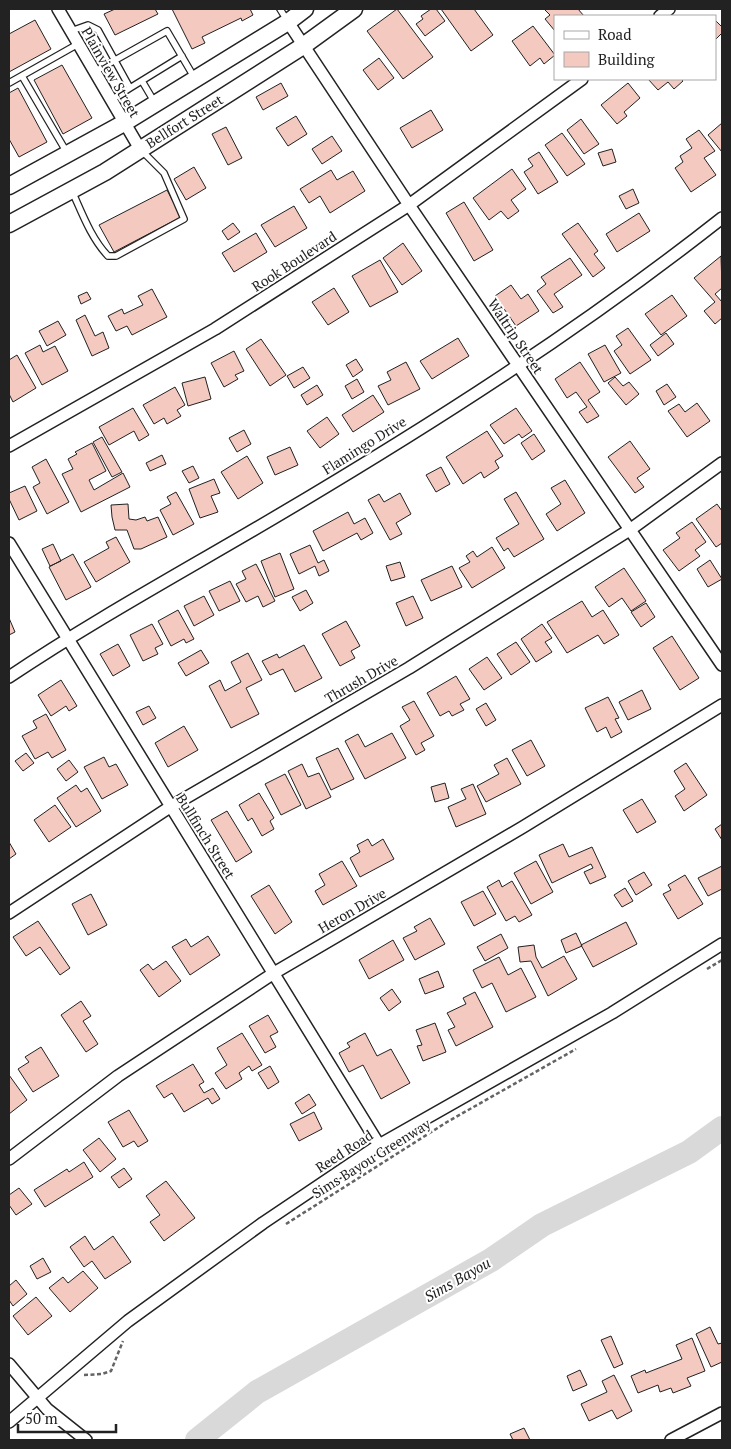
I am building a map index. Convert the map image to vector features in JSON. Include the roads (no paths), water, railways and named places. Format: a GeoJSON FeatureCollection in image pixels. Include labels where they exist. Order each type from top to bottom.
{"type":"FeatureCollection","features":[{"type":"Feature","properties":{"kind":"main road"},"geometry":{"type":"LineString","coordinates":[[9,186],[156,104],[195,79],[284,15],[305,9]]}},
{"type":"Feature","properties":{"kind":"main road","name":"Bellfort Street"},"geometry":{"type":"LineString","coordinates":[[9,224],[105,172],[303,46],[354,9]]}},
{"type":"Feature","properties":{"kind":"street","name":"Plainview Street"},"geometry":{"type":"LineString","coordinates":[[58,9],[140,149]]}},
{"type":"Feature","properties":{"kind":"street","name":"Waltrip Street"},"geometry":{"type":"LineString","coordinates":[[284,15],[408,206],[631,529],[722,665]]}},
{"type":"Feature","properties":{"kind":"street","name":"Rook Boulevard"},"geometry":{"type":"LineString","coordinates":[[9,446],[215,329],[408,206],[581,80]]}},
{"type":"Feature","properties":{"kind":"street","name":"Flamingo Drive"},"geometry":{"type":"LineString","coordinates":[[9,677],[67,638],[273,518],[519,367],[722,218]]}},
{"type":"Feature","properties":{"kind":"street","name":"Thrush Drive"},"geometry":{"type":"LineString","coordinates":[[9,913],[170,807],[409,668],[631,529],[722,463]]}},
{"type":"Feature","properties":{"kind":"street","name":"Bullfinch Street"},"geometry":{"type":"LineString","coordinates":[[9,543],[379,1145]]}},
{"type":"Feature","properties":{"kind":"street","name":"Heron Drive"},"geometry":{"type":"LineString","coordinates":[[9,1159],[118,1076],[274,973],[499,842],[722,704]]}},
{"type":"Feature","properties":{"kind":"street","name":"Reed Road"},"geometry":{"type":"LineString","coordinates":[[9,1422],[128,1321],[263,1223],[379,1145],[612,1013],[722,944]]}},
{"type":"Feature","properties":{"kind":"street"},"geometry":{"type":"LineString","coordinates":[[9,1364],[51,1412],[86,1440]]}},
{"type":"Feature","properties":{"kind":"street"},"geometry":{"type":"LineString","coordinates":[[671,1440],[722,1413]]}},
{"type":"Feature","properties":{"kind":"lane"},"geometry":{"type":"LineString","coordinates":[[70,31],[88,25],[98,30],[130,88]]}},
{"type":"Feature","properties":{"kind":"lane"},"geometry":{"type":"LineString","coordinates":[[94,72],[167,31],[195,79]]}},
{"type":"Feature","properties":{"kind":"lane"},"geometry":{"type":"LineString","coordinates":[[9,83],[78,44]]}},
{"type":"Feature","properties":{"kind":"lane"},"geometry":{"type":"LineString","coordinates":[[111,101],[182,56]]}},
{"type":"Feature","properties":{"kind":"lane"},"geometry":{"type":"LineString","coordinates":[[22,76],[68,154]]}},
{"type":"Feature","properties":{"kind":"lane"},"geometry":{"type":"LineString","coordinates":[[142,80],[156,104]]}},
{"type":"Feature","properties":{"kind":"lane"},"geometry":{"type":"LineString","coordinates":[[72,190],[90,229],[108,256],[116,256],[184,219],[164,173],[140,149]]}},
{"type":"Feature","properties":{"kind":"waterway","name":"Sims Bayou"},"geometry":{"type":"LineString","coordinates":[[197,1440],[257,1392],[491,1260],[542,1225],[689,1152],[722,1128]]}}]}
